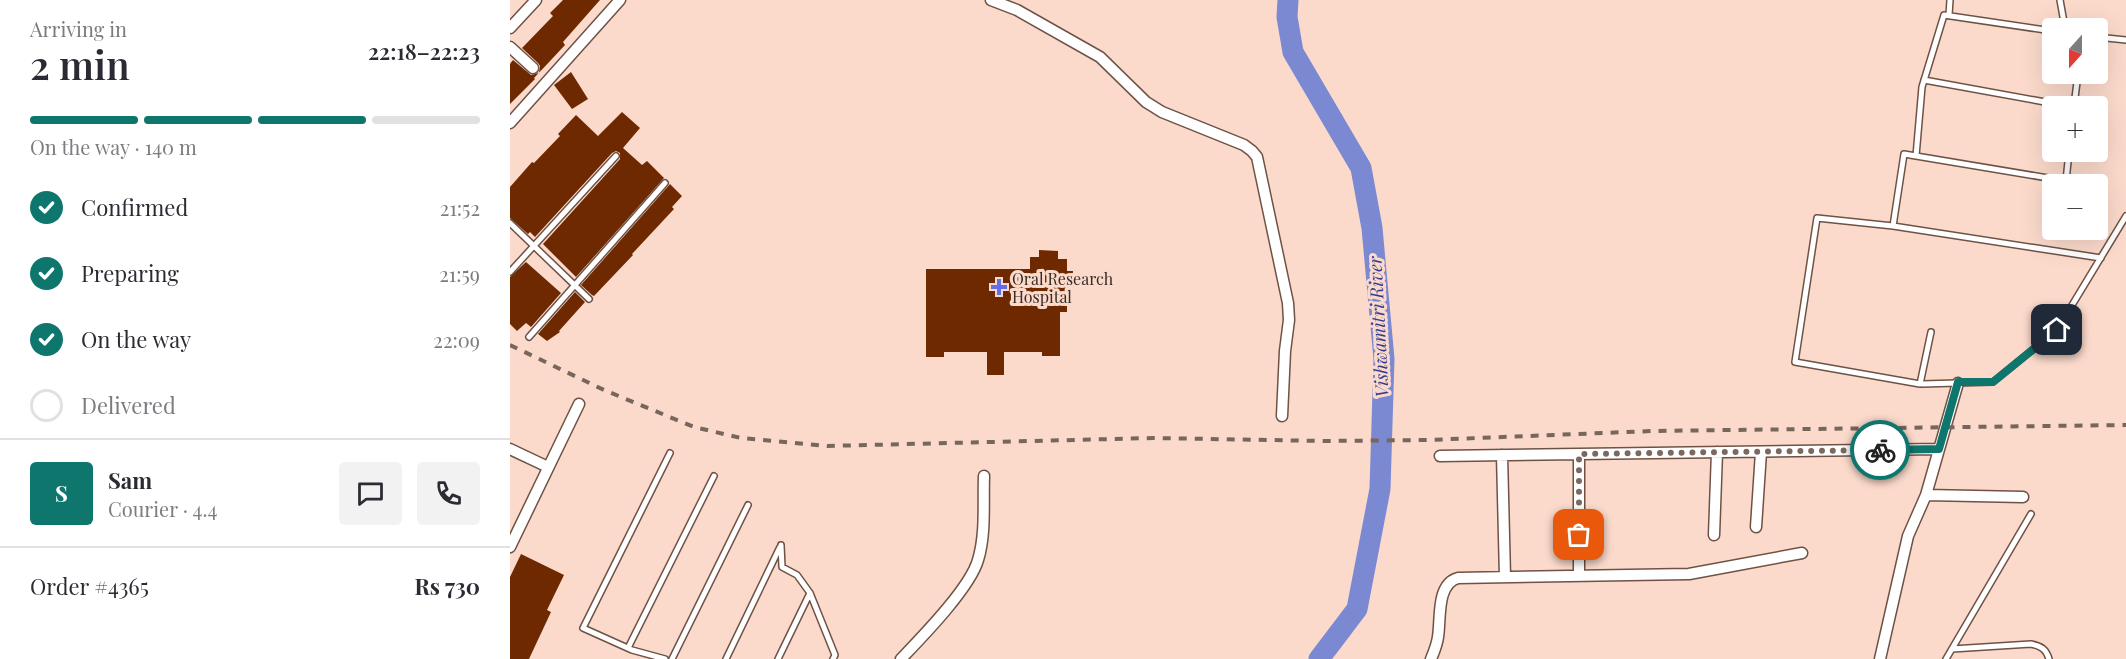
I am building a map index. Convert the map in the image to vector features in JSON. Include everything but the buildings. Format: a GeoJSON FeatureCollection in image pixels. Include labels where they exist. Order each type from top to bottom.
{"type":"FeatureCollection","features":[{"type":"Feature","properties":{"kind":"street"},"geometry":{"type":"LineString","coordinates":[[510,28],[536,0]]}},
{"type":"Feature","properties":{"kind":"street"},"geometry":{"type":"LineString","coordinates":[[991,0],[1017,10],[1100,57],[1146,102],[1162,112],[1244,145],[1257,157],[1288,303],[1289,320],[1282,417]]}},
{"type":"Feature","properties":{"kind":"street"},"geometry":{"type":"LineString","coordinates":[[510,123],[613,2]]}},
{"type":"Feature","properties":{"kind":"street"},"geometry":{"type":"LineString","coordinates":[[510,47],[533,68]]}},
{"type":"Feature","properties":{"kind":"street"},"geometry":{"type":"LineString","coordinates":[[1880,659],[1908,536],[1926,495],[1958,382]]}},
{"type":"Feature","properties":{"kind":"street"},"geometry":{"type":"LineString","coordinates":[[512,540],[579,405]]}},
{"type":"Feature","properties":{"kind":"street"},"geometry":{"type":"LineString","coordinates":[[510,449],[548,467]]}},
{"type":"Feature","properties":{"kind":"street"},"geometry":{"type":"LineString","coordinates":[[1440,456],[1939,449]]}},
{"type":"Feature","properties":{"kind":"street"},"geometry":{"type":"LineString","coordinates":[[1714,535],[1717,452]]}},
{"type":"Feature","properties":{"kind":"street"},"geometry":{"type":"LineString","coordinates":[[1756,527],[1761,452]]}},
{"type":"Feature","properties":{"kind":"street"},"geometry":{"type":"LineString","coordinates":[[1579,454],[1579,576]]}},
{"type":"Feature","properties":{"kind":"street"},"geometry":{"type":"LineString","coordinates":[[1502,455],[1504,577]]}},
{"type":"Feature","properties":{"kind":"street"},"geometry":{"type":"LineString","coordinates":[[901,659],[929,629],[972,575],[982,542],[984,476]]}},
{"type":"Feature","properties":{"kind":"street"},"geometry":{"type":"LineString","coordinates":[[1926,495],[2023,497]]}},
{"type":"Feature","properties":{"kind":"street"},"geometry":{"type":"LineString","coordinates":[[1431,659],[1438,636],[1442,598],[1451,580],[1458,578],[1689,574],[1802,553]]}},
{"type":"Feature","properties":{"kind":"lane"},"geometry":{"type":"LineString","coordinates":[[1949,15],[1950,0]]}},
{"type":"Feature","properties":{"kind":"lane"},"geometry":{"type":"LineString","coordinates":[[2060,0],[2063,18]]}},
{"type":"Feature","properties":{"kind":"lane"},"geometry":{"type":"LineString","coordinates":[[1916,156],[1924,80],[1944,15],[2042,29]]}},
{"type":"Feature","properties":{"kind":"lane"},"geometry":{"type":"LineString","coordinates":[[2108,38],[2126,40]]}},
{"type":"Feature","properties":{"kind":"lane"},"geometry":{"type":"LineString","coordinates":[[1924,80],[2042,101]]}},
{"type":"Feature","properties":{"kind":"lane"},"geometry":{"type":"LineString","coordinates":[[1893,226],[1904,154],[2066,181],[2068,162]]}},
{"type":"Feature","properties":{"kind":"lane"},"geometry":{"type":"LineString","coordinates":[[510,272],[616,156]]}},
{"type":"Feature","properties":{"kind":"lane"},"geometry":{"type":"LineString","coordinates":[[529,337],[665,183]]}},
{"type":"Feature","properties":{"kind":"lane"},"geometry":{"type":"LineString","coordinates":[[2100,258],[1893,226],[1817,218],[1795,362],[1922,384],[1993,382],[2057,330],[2126,216]]}},
{"type":"Feature","properties":{"kind":"lane"},"geometry":{"type":"LineString","coordinates":[[510,224],[589,299]]}},
{"type":"Feature","properties":{"kind":"lane"},"geometry":{"type":"LineString","coordinates":[[1922,384],[1931,332]]}},
{"type":"Feature","properties":{"kind":"lane"},"geometry":{"type":"LineString","coordinates":[[665,659],[628,648],[583,628],[670,453]]}},
{"type":"Feature","properties":{"kind":"lane"},"geometry":{"type":"LineString","coordinates":[[628,648],[714,476]]}},
{"type":"Feature","properties":{"kind":"lane"},"geometry":{"type":"LineString","coordinates":[[672,659],[748,505]]}},
{"type":"Feature","properties":{"kind":"lane"},"geometry":{"type":"LineString","coordinates":[[1946,659],[2031,514]]}},
{"type":"Feature","properties":{"kind":"lane"},"geometry":{"type":"LineString","coordinates":[[726,659],[781,545],[782,567],[797,575],[810,593],[835,655],[833,659]]}},
{"type":"Feature","properties":{"kind":"lane"},"geometry":{"type":"LineString","coordinates":[[778,659],[810,593]]}},
{"type":"Feature","properties":{"kind":"lane"},"geometry":{"type":"LineString","coordinates":[[1952,649],[2031,644],[2047,652],[2049,659]]}},
{"type":"Feature","properties":{"kind":"waterway","name":"Vishwamitri River"},"geometry":{"type":"LineString","coordinates":[[1288,0],[1287,17],[1293,52],[1361,168],[1372,228],[1384,359],[1380,489],[1357,609],[1319,659]]}},
{"type":"Feature","properties":{"kind":"railway"},"geometry":{"type":"LineString","coordinates":[[510,345],[604,390],[694,427],[741,438],[827,446],[1154,438],[1428,440],[1652,431],[2126,425]]}},
{"type":"Feature","properties":{"kind":"way so far"},"geometry":{"type":"LineString","coordinates":[[1579,535],[1579,454],[1880,450]]}},
{"type":"Feature","properties":{"kind":"place","name":"Oral Research Hospital"},"geometry":{"type":"Point","coordinates":[999,287]}},
{"type":"Feature","properties":{"kind":"route"},"geometry":{"type":"LineString","coordinates":[[1880,450],[1939,449],[1958,382],[1993,382],[2057,330]]}}]}
